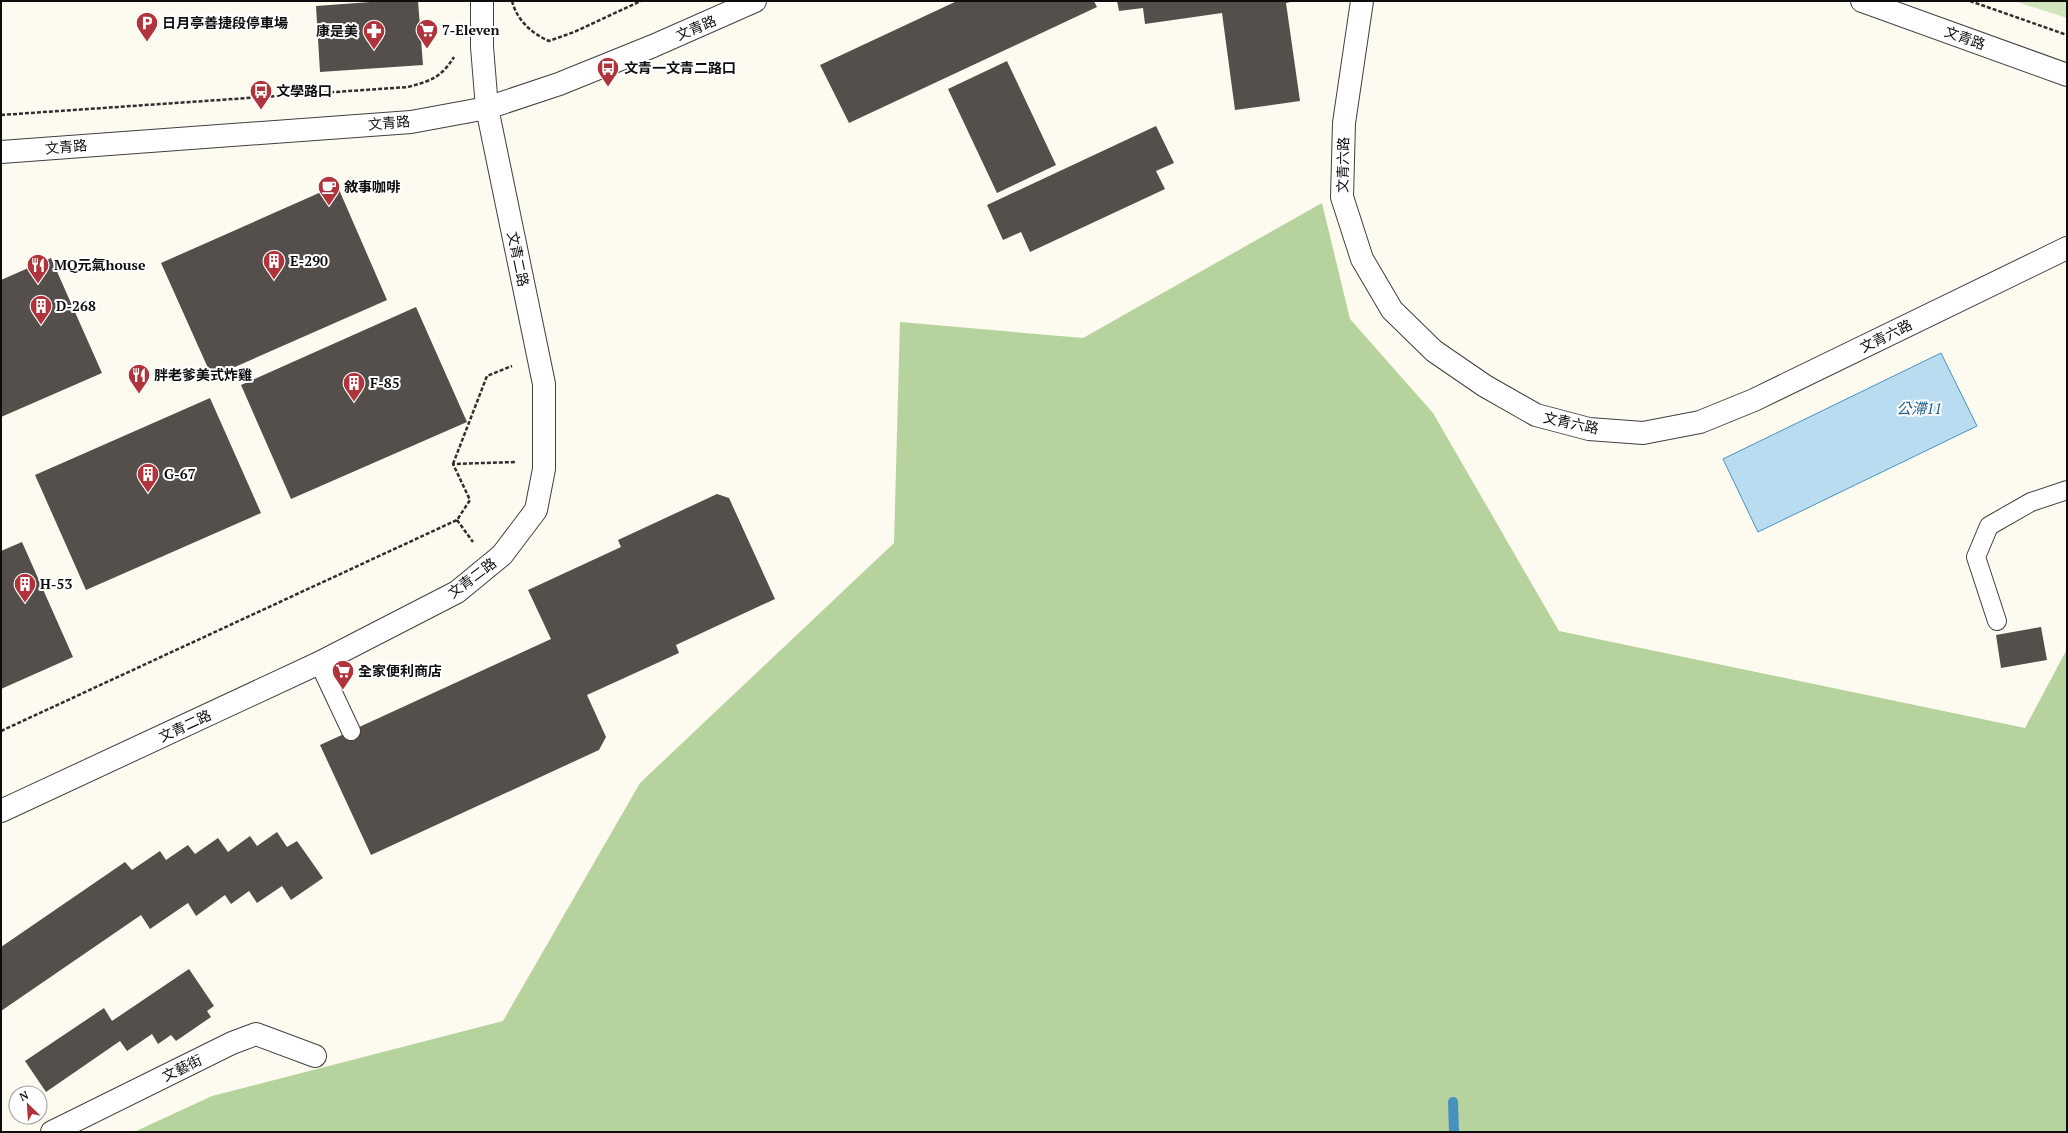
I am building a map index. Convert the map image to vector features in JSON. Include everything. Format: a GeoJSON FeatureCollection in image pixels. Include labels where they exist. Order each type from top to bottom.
{"type":"FeatureCollection","features":[{"type":"Feature","properties":{"kind":"street","name":"文青二路"},"geometry":{"type":"LineString","coordinates":[[1,811],[319,664],[457,592],[502,555],[536,510],[544,469],[544,384],[487,108],[482,47],[482,1]]}},
{"type":"Feature","properties":{"kind":"street","name":"文青路"},"geometry":{"type":"LineString","coordinates":[[1,152],[411,122],[487,108],[559,84],[631,55],[755,1]]}},
{"type":"Feature","properties":{"kind":"street","name":"文青六路"},"geometry":{"type":"LineString","coordinates":[[1362,1],[1344,123],[1342,197],[1362,259],[1392,310],[1434,352],[1485,386],[1536,415],[1589,429],[1643,433],[1700,422],[1754,400],[2067,248]]}},
{"type":"Feature","properties":{"kind":"street","name":"文青路"},"geometry":{"type":"LineString","coordinates":[[1862,1],[2067,75]]}},
{"type":"Feature","properties":{"kind":"street","name":"文藝街"},"geometry":{"type":"LineString","coordinates":[[52,1132],[232,1043],[256,1034],[315,1056]]}},
{"type":"Feature","properties":{"kind":"lane"},"geometry":{"type":"LineString","coordinates":[[1998,621],[1976,557],[1989,526],[2031,502],[2067,490]]}},
{"type":"Feature","properties":{"kind":"lane"},"geometry":{"type":"LineString","coordinates":[[319,664],[351,731]]}},
{"type":"Feature","properties":{"kind":"path"},"geometry":{"type":"LineString","coordinates":[[512,1],[519,18],[538,36],[549,41],[574,32],[641,1]]}},
{"type":"Feature","properties":{"kind":"path"},"geometry":{"type":"LineString","coordinates":[[1970,1],[2067,35]]}},
{"type":"Feature","properties":{"kind":"path"},"geometry":{"type":"LineString","coordinates":[[1,115],[408,87],[432,80],[449,65],[455,55]]}},
{"type":"Feature","properties":{"kind":"path"},"geometry":{"type":"LineString","coordinates":[[1,731],[457,520],[470,500],[453,464],[487,376],[513,366]]}},
{"type":"Feature","properties":{"kind":"path"},"geometry":{"type":"LineString","coordinates":[[453,464],[524,462]]}},
{"type":"Feature","properties":{"kind":"path"},"geometry":{"type":"LineString","coordinates":[[457,520],[475,545]]}},
{"type":"Feature","properties":{"kind":"green space"},"geometry":{"type":"Polygon","coordinates":[[[2014,1],[2067,1],[2067,18],[2014,1]]]}},
{"type":"Feature","properties":{"kind":"green space"},"geometry":{"type":"Polygon","coordinates":[[[1322,203],[1350,319],[1433,413],[1559,631],[2025,728],[2067,649],[2067,1132],[134,1132],[212,1096],[503,1021],[640,783],[894,543],[900,322],[1083,338],[1322,203]]]}},
{"type":"Feature","properties":{"kind":"water","name":"公滯11"},"geometry":{"type":"Polygon","coordinates":[[[1941,353],[1977,426],[1758,532],[1723,459],[1941,353]]]}},
{"type":"Feature","properties":{"kind":"building"},"geometry":{"type":"Polygon","coordinates":[[[384,1],[418,1],[423,65],[320,72],[316,6],[384,1]]]}},
{"type":"Feature","properties":{"kind":"building"},"geometry":{"type":"Polygon","coordinates":[[[957,1],[1094,1],[1097,7],[849,123],[820,65],[957,1]]]}},
{"type":"Feature","properties":{"kind":"building"},"geometry":{"type":"Polygon","coordinates":[[[1117,1],[1295,1],[1286,3],[1300,101],[1235,110],[1222,13],[1145,24],[1143,8],[1119,11],[1117,1]]]}},
{"type":"Feature","properties":{"kind":"building"},"geometry":{"type":"Polygon","coordinates":[[[1007,61],[1056,165],[997,193],[948,89],[1007,61]]]}},
{"type":"Feature","properties":{"kind":"building"},"geometry":{"type":"Polygon","coordinates":[[[1156,126],[1174,163],[1156,171],[1165,189],[1030,252],[1021,232],[1003,240],[987,205],[1156,126]]]}},
{"type":"Feature","properties":{"kind":"building","name":"E-290"},"geometry":{"type":"Polygon","coordinates":[[[337,185],[387,300],[212,377],[161,263],[337,185]]]}},
{"type":"Feature","properties":{"kind":"building","name":"D-268"},"geometry":{"type":"Polygon","coordinates":[[[51,258],[102,373],[1,417],[1,280],[51,258]]]}},
{"type":"Feature","properties":{"kind":"building","name":"F-85"},"geometry":{"type":"Polygon","coordinates":[[[416,307],[467,422],[291,499],[241,385],[416,307]]]}},
{"type":"Feature","properties":{"kind":"building","name":"G-67"},"geometry":{"type":"Polygon","coordinates":[[[210,398],[261,513],[86,590],[35,475],[210,398]]]}},
{"type":"Feature","properties":{"kind":"building"},"geometry":{"type":"Polygon","coordinates":[[[717,494],[729,498],[775,599],[676,645],[679,653],[587,695],[606,737],[599,750],[371,855],[320,745],[551,639],[528,590],[621,547],[618,540],[717,494]]]}},
{"type":"Feature","properties":{"kind":"building","name":"H-53"},"geometry":{"type":"Polygon","coordinates":[[[22,542],[73,657],[1,689],[1,551],[22,542]]]}},
{"type":"Feature","properties":{"kind":"building"},"geometry":{"type":"Polygon","coordinates":[[[2041,627],[2047,660],[2001,668],[1996,635],[2041,627]]]}},
{"type":"Feature","properties":{"kind":"building"},"geometry":{"type":"Polygon","coordinates":[[[277,832],[287,847],[297,841],[323,878],[291,900],[282,886],[257,903],[249,891],[231,904],[225,895],[196,916],[188,903],[150,929],[141,915],[1,1011],[1,947],[125,862],[132,870],[160,851],[166,860],[188,845],[195,854],[218,838],[228,852],[250,836],[257,846],[277,832]]]}},
{"type":"Feature","properties":{"kind":"building"},"geometry":{"type":"Polygon","coordinates":[[[189,969],[214,1006],[207,1011],[211,1017],[176,1041],[171,1035],[158,1044],[152,1034],[127,1051],[120,1041],[48,1091],[48,1085],[41,1085],[25,1061],[104,1008],[112,1021],[189,969]]]}},
{"type":"Feature","properties":{"kind":"waterway"},"geometry":{"type":"LineString","coordinates":[[1453,1102],[1454,1132]]}},
{"type":"Feature","properties":{"kind":"place","name":"日月亭善捷段停車場"},"geometry":{"type":"Point","coordinates":[147,42]}},
{"type":"Feature","properties":{"kind":"place","name":"康是美"},"geometry":{"type":"Point","coordinates":[374,50]}},
{"type":"Feature","properties":{"kind":"place","name":"7-Eleven"},"geometry":{"type":"Point","coordinates":[427,50]}},
{"type":"Feature","properties":{"kind":"place","name":"文青一文青二路口"},"geometry":{"type":"Point","coordinates":[608,88]}},
{"type":"Feature","properties":{"kind":"place","name":"文學路口"},"geometry":{"type":"Point","coordinates":[261,110]}},
{"type":"Feature","properties":{"kind":"place","name":"敘事咖啡"},"geometry":{"type":"Point","coordinates":[329,206]}},
{"type":"Feature","properties":{"kind":"place","name":"E-290"},"geometry":{"type":"Point","coordinates":[274,280]}},
{"type":"Feature","properties":{"kind":"place","name":"MQ元氣house"},"geometry":{"type":"Point","coordinates":[38,284]}},
{"type":"Feature","properties":{"kind":"place","name":"D-268"},"geometry":{"type":"Point","coordinates":[41,326]}},
{"type":"Feature","properties":{"kind":"place","name":"胖老爹美式炸雞"},"geometry":{"type":"Point","coordinates":[139,394]}},
{"type":"Feature","properties":{"kind":"place","name":"F-85"},"geometry":{"type":"Point","coordinates":[354,402]}},
{"type":"Feature","properties":{"kind":"place","name":"G-67"},"geometry":{"type":"Point","coordinates":[148,494]}},
{"type":"Feature","properties":{"kind":"place","name":"H-53"},"geometry":{"type":"Point","coordinates":[25,604]}},
{"type":"Feature","properties":{"kind":"place","name":"全家便利商店"},"geometry":{"type":"Point","coordinates":[343,690]}}]}
